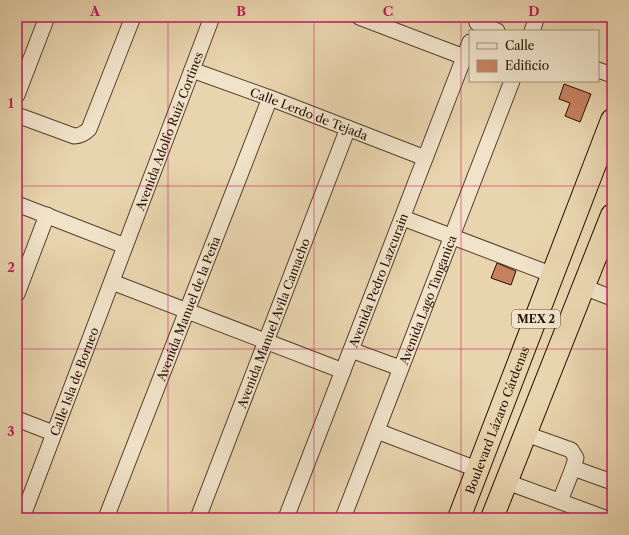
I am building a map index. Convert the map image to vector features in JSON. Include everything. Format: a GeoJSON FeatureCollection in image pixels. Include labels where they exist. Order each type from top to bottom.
{"type":"FeatureCollection","features":[{"type":"Feature","properties":{"kind":"highway","name":"Boulevard Lázaro Cárdenas"},"geometry":{"type":"LineString","coordinates":[[459,518],[479,470],[612,121]]}},
{"type":"Feature","properties":{"kind":"highway","name":"MEX 2"},"geometry":{"type":"LineString","coordinates":[[492,518],[612,215]]}},
{"type":"Feature","properties":{"kind":"highway"},"geometry":{"type":"LineString","coordinates":[[466,518],[470,506],[470,491]]}},
{"type":"Feature","properties":{"kind":"street"},"geometry":{"type":"LineString","coordinates":[[17,96],[47,17]]}},
{"type":"Feature","properties":{"kind":"street"},"geometry":{"type":"LineString","coordinates":[[17,115],[74,136],[86,132],[89,129],[133,17]]}},
{"type":"Feature","properties":{"kind":"street","name":"Avenida Adolfo Ruiz Cortines"},"geometry":{"type":"LineString","coordinates":[[125,246],[212,17]]}},
{"type":"Feature","properties":{"kind":"street"},"geometry":{"type":"LineString","coordinates":[[359,17],[389,22],[464,57]]}},
{"type":"Feature","properties":{"kind":"street"},"geometry":{"type":"LineString","coordinates":[[532,30],[537,17]]}},
{"type":"Feature","properties":{"kind":"street"},"geometry":{"type":"LineString","coordinates":[[477,24],[494,30]]}},
{"type":"Feature","properties":{"kind":"street","name":"Avenida Pedro Lazcurain"},"geometry":{"type":"LineString","coordinates":[[286,518],[469,44]]}},
{"type":"Feature","properties":{"kind":"street","name":"Calle Lerdo de Tejada"},"geometry":{"type":"LineString","coordinates":[[192,70],[270,98],[425,158]]}},
{"type":"Feature","properties":{"kind":"street"},"geometry":{"type":"LineString","coordinates":[[599,70],[612,75]]}},
{"type":"Feature","properties":{"kind":"street","name":"Avenida Lago Tanganica"},"geometry":{"type":"LineString","coordinates":[[343,518],[512,82]]}},
{"type":"Feature","properties":{"kind":"street","name":"Avenida Manuel de la Peña"},"geometry":{"type":"LineString","coordinates":[[106,518],[270,98]]}},
{"type":"Feature","properties":{"kind":"street","name":"Avenida Manuel Avila Camacho"},"geometry":{"type":"LineString","coordinates":[[198,518],[348,128]]}},
{"type":"Feature","properties":{"kind":"street"},"geometry":{"type":"LineString","coordinates":[[17,204],[125,246]]}},
{"type":"Feature","properties":{"kind":"street"},"geometry":{"type":"LineString","coordinates":[[17,294],[46,215]]}},
{"type":"Feature","properties":{"kind":"street"},"geometry":{"type":"LineString","coordinates":[[403,218],[553,275]]}},
{"type":"Feature","properties":{"kind":"street","name":"Calle Isla de Borneo"},"geometry":{"type":"LineString","coordinates":[[22,518],[125,246]]}},
{"type":"Feature","properties":{"kind":"street"},"geometry":{"type":"LineString","coordinates":[[112,282],[343,371]]}},
{"type":"Feature","properties":{"kind":"street"},"geometry":{"type":"LineString","coordinates":[[584,287],[612,298]]}},
{"type":"Feature","properties":{"kind":"street"},"geometry":{"type":"LineString","coordinates":[[351,350],[400,368]]}},
{"type":"Feature","properties":{"kind":"street"},"geometry":{"type":"LineString","coordinates":[[17,419],[53,434]]}},
{"type":"Feature","properties":{"kind":"street"},"geometry":{"type":"LineString","coordinates":[[377,431],[479,470]]}},
{"type":"Feature","properties":{"kind":"street"},"geometry":{"type":"LineString","coordinates":[[526,434],[571,450],[576,458],[560,501]]}},
{"type":"Feature","properties":{"kind":"street"},"geometry":{"type":"LineString","coordinates":[[573,468],[612,482]]}},
{"type":"Feature","properties":{"kind":"street"},"geometry":{"type":"LineString","coordinates":[[507,482],[605,518]]}},
{"type":"Feature","properties":{"kind":"building"},"geometry":{"type":"Polygon","coordinates":[[[564,84],[591,94],[580,122],[565,116],[570,103],[559,99],[564,84]]]}},
{"type":"Feature","properties":{"kind":"building"},"geometry":{"type":"Polygon","coordinates":[[[497,263],[516,271],[511,285],[491,278],[497,263]]]}}]}
